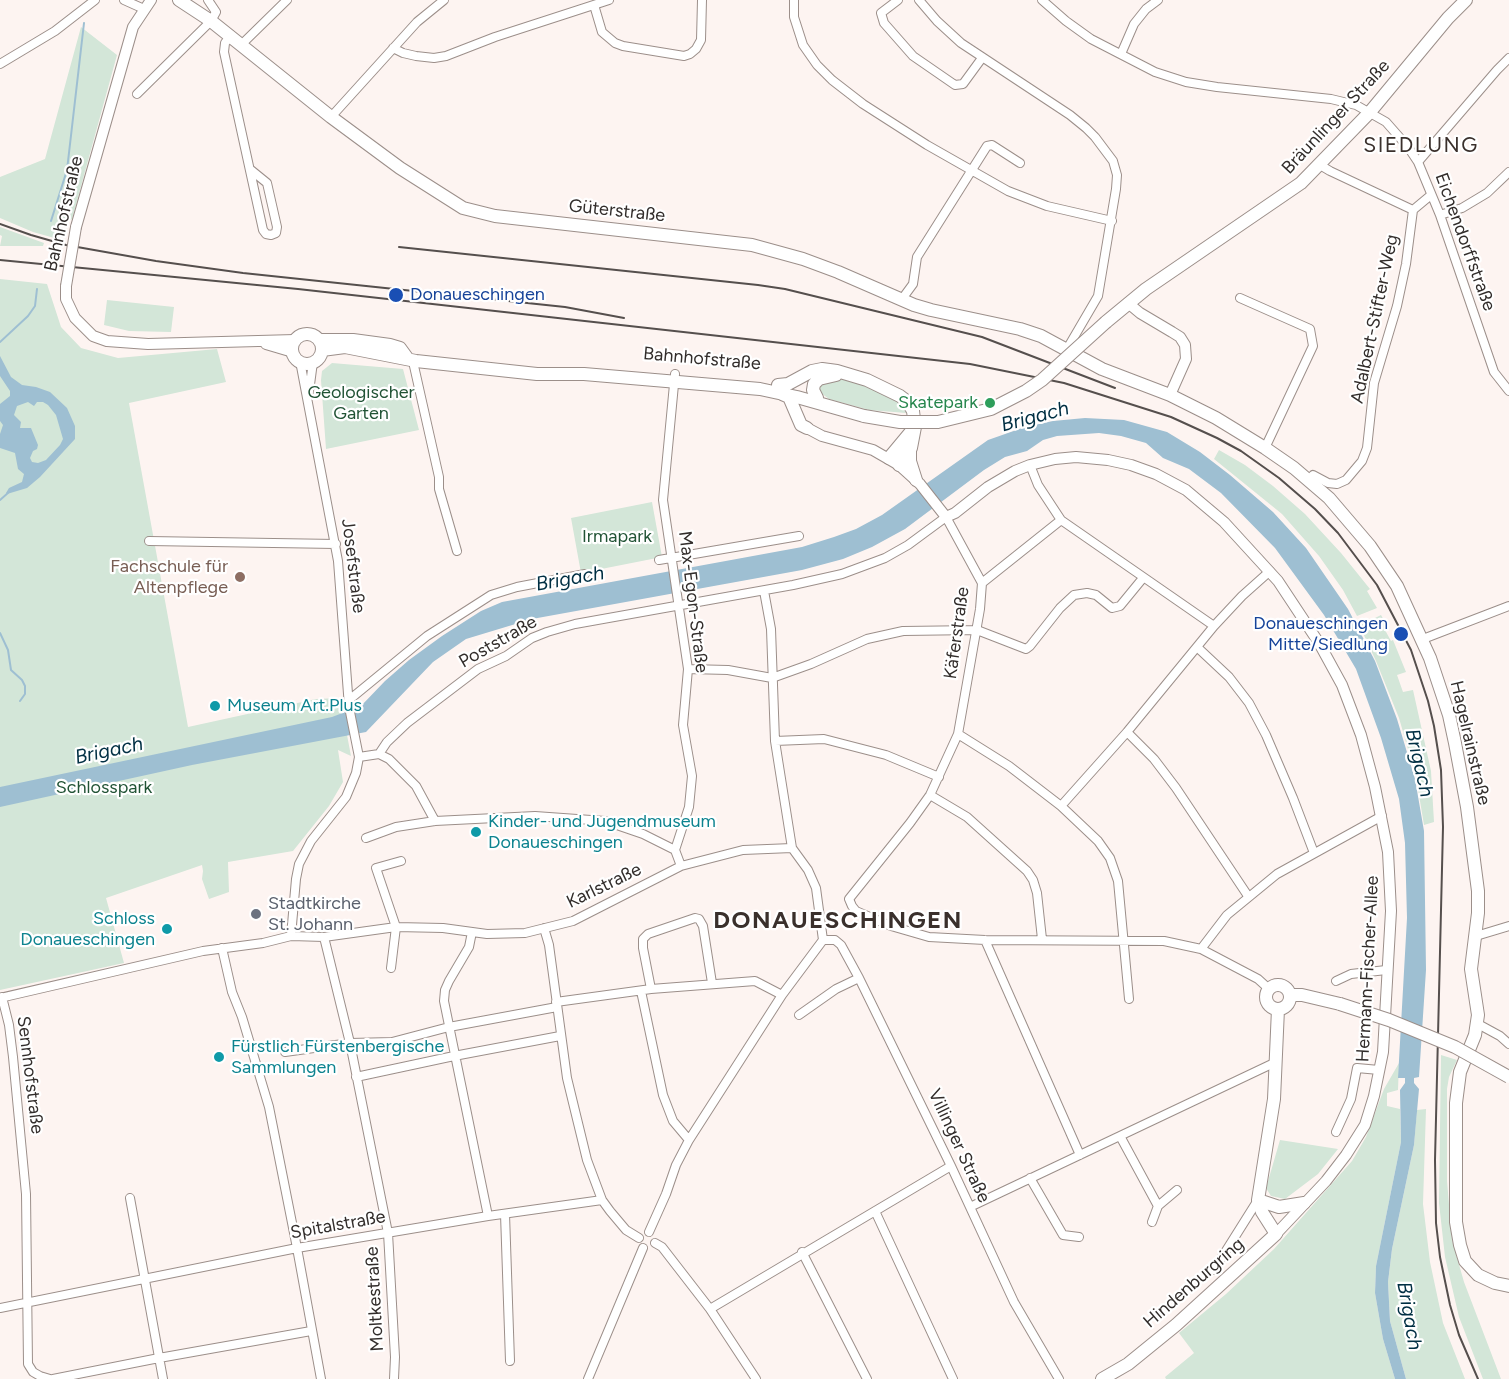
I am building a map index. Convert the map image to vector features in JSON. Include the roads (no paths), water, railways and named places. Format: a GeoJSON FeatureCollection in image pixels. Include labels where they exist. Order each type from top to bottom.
{"type":"FeatureCollection","features":[{"type":"Feature","properties":{"kind":"main road","name":"Güterstraße"},"geometry":{"type":"LineString","coordinates":[[178,0],[231,35],[331,117],[423,184],[464,208],[481,214],[752,245],[803,259],[914,305],[941,313],[1020,328],[1072,352]]}},
{"type":"Feature","properties":{"kind":"main road","name":"Güterstraße"},"geometry":{"type":"LineString","coordinates":[[189,0],[199,12]]}},
{"type":"Feature","properties":{"kind":"main road","name":"Bräunlinger Straße"},"geometry":{"type":"LineString","coordinates":[[864,416],[900,422],[938,422],[991,409],[1042,380],[1128,303],[1290,192],[1320,165],[1370,112],[1448,18],[1466,0]]}},
{"type":"Feature","properties":{"kind":"main road","name":"Bahnhofstraße"},"geometry":{"type":"LineString","coordinates":[[300,354],[307,334],[321,345],[345,347],[412,360],[550,375],[584,374],[751,381],[864,416]]}},
{"type":"Feature","properties":{"kind":"main road"},"geometry":{"type":"LineString","coordinates":[[300,354],[319,358],[321,345]]}},
{"type":"Feature","properties":{"kind":"main road","name":"Hagelrainstraße"},"geometry":{"type":"LineString","coordinates":[[1072,352],[1112,374],[1170,395],[1216,418],[1265,448],[1309,480],[1351,522],[1384,565],[1423,639],[1449,715],[1461,776],[1478,891],[1472,969],[1478,1024],[1460,1072],[1456,1103],[1456,1222],[1465,1261],[1478,1275],[1509,1286]]}},
{"type":"Feature","properties":{"kind":"main road"},"geometry":{"type":"LineString","coordinates":[[807,428],[801,425],[789,397],[780,389],[812,371],[822,369],[837,371],[867,380],[900,396],[908,402],[913,411],[915,428],[910,448],[910,461],[918,482]]}},
{"type":"Feature","properties":{"kind":"main road"},"geometry":{"type":"LineString","coordinates":[[807,428],[804,413],[813,399],[814,384],[819,379],[836,375],[852,376]]}},
{"type":"Feature","properties":{"kind":"main road"},"geometry":{"type":"LineString","coordinates":[[894,461],[915,428]]}},
{"type":"Feature","properties":{"kind":"main road"},"geometry":{"type":"LineString","coordinates":[[894,461],[910,448]]}},
{"type":"Feature","properties":{"kind":"main road"},"geometry":{"type":"LineString","coordinates":[[1280,985],[1287,988],[1290,996],[1287,1005],[1278,1009],[1273,1008],[1267,1002],[1266,997],[1269,989],[1280,985]]}},
{"type":"Feature","properties":{"kind":"main road"},"geometry":{"type":"LineString","coordinates":[[1290,996],[1302,995],[1340,1004],[1389,1020],[1446,1043],[1509,1077]]}},
{"type":"Feature","properties":{"kind":"main road","name":"Hindenburgring"},"geometry":{"type":"LineString","coordinates":[[1258,1200],[1274,1099],[1278,1009]]}},
{"type":"Feature","properties":{"kind":"main road"},"geometry":{"type":"LineString","coordinates":[[1258,1200],[1280,1207],[1304,1203]]}},
{"type":"Feature","properties":{"kind":"main road"},"geometry":{"type":"LineString","coordinates":[[1258,1200],[1262,1212],[1276,1233]]}},
{"type":"Feature","properties":{"kind":"main road","name":"Hindenburgring"},"geometry":{"type":"LineString","coordinates":[[1102,1379],[1128,1364],[1176,1325],[1276,1233]]}},
{"type":"Feature","properties":{"kind":"street"},"geometry":{"type":"LineString","coordinates":[[0,64],[55,31],[95,0]]}},
{"type":"Feature","properties":{"kind":"street"},"geometry":{"type":"LineString","coordinates":[[127,1],[147,4],[160,0]]}},
{"type":"Feature","properties":{"kind":"street"},"geometry":{"type":"LineString","coordinates":[[137,94],[212,21],[216,12],[208,0]]}},
{"type":"Feature","properties":{"kind":"street"},"geometry":{"type":"LineString","coordinates":[[242,44],[287,0]]}},
{"type":"Feature","properties":{"kind":"street"},"geometry":{"type":"LineString","coordinates":[[331,117],[417,22],[444,0]]}},
{"type":"Feature","properties":{"kind":"street"},"geometry":{"type":"LineString","coordinates":[[393,48],[416,56],[434,58],[446,56],[495,37],[609,0]]}},
{"type":"Feature","properties":{"kind":"street"},"geometry":{"type":"LineString","coordinates":[[594,4],[602,32],[615,43],[684,56],[696,49],[701,40],[702,0]]}},
{"type":"Feature","properties":{"kind":"street"},"geometry":{"type":"LineString","coordinates":[[794,0],[794,17],[803,45],[817,65],[862,104],[927,145],[1008,191],[1047,206],[1112,221]]}},
{"type":"Feature","properties":{"kind":"street"},"geometry":{"type":"LineString","coordinates":[[898,0],[881,13],[884,23],[913,56],[946,79],[957,86],[963,84],[982,58]]}},
{"type":"Feature","properties":{"kind":"street"},"geometry":{"type":"LineString","coordinates":[[919,0],[961,43],[1070,115],[1102,145],[1113,161],[1117,175],[1112,221],[1098,296],[1072,352]]}},
{"type":"Feature","properties":{"kind":"street","name":"Eichendorffstraße"},"geometry":{"type":"LineString","coordinates":[[1042,0],[1091,39],[1155,72],[1186,82],[1331,99],[1356,105],[1393,129],[1418,162],[1440,215],[1494,372],[1509,391]]}},
{"type":"Feature","properties":{"kind":"street"},"geometry":{"type":"LineString","coordinates":[[1121,54],[1134,24],[1146,9],[1158,0]]}},
{"type":"Feature","properties":{"kind":"street","name":"Bahnhofstraße"},"geometry":{"type":"LineString","coordinates":[[147,4],[133,27],[76,227],[66,299],[75,318],[93,336],[107,341],[147,344],[254,341],[300,354]]}},
{"type":"Feature","properties":{"kind":"street"},"geometry":{"type":"LineString","coordinates":[[231,35],[225,43],[225,52],[263,230],[266,234],[271,235],[276,233],[277,227],[267,183],[251,170]]}},
{"type":"Feature","properties":{"kind":"street"},"geometry":{"type":"LineString","coordinates":[[1418,162],[1509,58]]}},
{"type":"Feature","properties":{"kind":"street"},"geometry":{"type":"LineString","coordinates":[[902,299],[913,284],[917,258],[987,146],[992,145],[1020,164]]}},
{"type":"Feature","properties":{"kind":"street"},"geometry":{"type":"LineString","coordinates":[[1320,165],[1413,210],[1431,195]]}},
{"type":"Feature","properties":{"kind":"street"},"geometry":{"type":"LineString","coordinates":[[1440,215],[1462,208],[1487,193],[1509,174]]}},
{"type":"Feature","properties":{"kind":"street","name":"Adalbert-Stifter-Weg"},"geometry":{"type":"LineString","coordinates":[[1309,480],[1313,475],[1328,483],[1337,484],[1346,480],[1358,466],[1367,448],[1374,383],[1406,264],[1413,210]]}},
{"type":"Feature","properties":{"kind":"street"},"geometry":{"type":"LineString","coordinates":[[1240,298],[1310,329],[1313,346],[1265,448]]}},
{"type":"Feature","properties":{"kind":"street"},"geometry":{"type":"LineString","coordinates":[[1128,303],[1180,337],[1185,345],[1186,359],[1170,395]]}},
{"type":"Feature","properties":{"kind":"street","name":"Josefstraße"},"geometry":{"type":"LineString","coordinates":[[300,354],[308,398]]}},
{"type":"Feature","properties":{"kind":"street","name":"Josefstraße"},"geometry":{"type":"LineString","coordinates":[[300,354],[336,544],[349,704],[359,757]]}},
{"type":"Feature","properties":{"kind":"street"},"geometry":{"type":"LineString","coordinates":[[412,360],[439,477],[438,489],[457,551]]}},
{"type":"Feature","properties":{"kind":"street","name":"Max-Egon-Straße"},"geometry":{"type":"LineString","coordinates":[[675,378],[663,500],[688,669],[683,724],[692,776],[689,807],[675,850]]}},
{"type":"Feature","properties":{"kind":"street","name":"Käferstraße"},"geometry":{"type":"LineString","coordinates":[[807,428],[822,436],[873,450],[894,461],[918,482],[944,515],[982,583],[958,734],[930,795],[849,899],[856,910],[891,926],[929,937],[985,940]]}},
{"type":"Feature","properties":{"kind":"street","name":"Hermann-Fischer-Allee"},"geometry":{"type":"LineString","coordinates":[[680,606],[827,578],[864,567],[908,545],[944,515],[955,513],[1001,478],[1030,465],[1054,459],[1095,459],[1131,465],[1156,474],[1186,490],[1216,514],[1286,591],[1342,685],[1361,735],[1382,816],[1391,883],[1383,1052],[1365,1125],[1326,1181],[1276,1233]]}},
{"type":"Feature","properties":{"kind":"street"},"geometry":{"type":"LineString","coordinates":[[1030,465],[1038,484],[1061,520],[1214,626]]}},
{"type":"Feature","properties":{"kind":"street"},"geometry":{"type":"LineString","coordinates":[[982,583],[1061,520]]}},
{"type":"Feature","properties":{"kind":"street"},"geometry":{"type":"LineString","coordinates":[[659,560],[672,562],[799,536]]}},
{"type":"Feature","properties":{"kind":"street"},"geometry":{"type":"LineString","coordinates":[[149,541],[336,544]]}},
{"type":"Feature","properties":{"kind":"street"},"geometry":{"type":"LineString","coordinates":[[1061,806],[1127,732],[1214,626],[1270,571]]}},
{"type":"Feature","properties":{"kind":"street"},"geometry":{"type":"LineString","coordinates":[[349,704],[427,636],[491,595],[517,587],[585,574]]}},
{"type":"Feature","properties":{"kind":"street"},"geometry":{"type":"LineString","coordinates":[[688,669],[728,670],[772,678],[811,664],[867,639],[891,633],[976,630],[1026,649],[1060,608],[1074,595],[1087,592],[1096,595],[1112,608],[1120,606],[1143,578]]}},
{"type":"Feature","properties":{"kind":"street"},"geometry":{"type":"LineString","coordinates":[[649,1232],[676,1165],[689,1140],[783,995],[823,940],[816,888],[808,870],[792,848],[775,741],[771,629],[764,591]]}},
{"type":"Feature","properties":{"kind":"street","name":"Poststraße"},"geometry":{"type":"LineString","coordinates":[[379,754],[395,734],[478,669],[506,656],[532,638],[575,624],[680,606]]}},
{"type":"Feature","properties":{"kind":"street"},"geometry":{"type":"LineString","coordinates":[[1423,639],[1509,606]]}},
{"type":"Feature","properties":{"kind":"street"},"geometry":{"type":"LineString","coordinates":[[1197,647],[1229,677],[1248,703],[1275,756],[1314,853]]}},
{"type":"Feature","properties":{"kind":"street"},"geometry":{"type":"LineString","coordinates":[[1127,732],[1154,759],[1248,896]]}},
{"type":"Feature","properties":{"kind":"street"},"geometry":{"type":"LineString","coordinates":[[958,734],[1009,766],[1061,806],[1098,841],[1110,858],[1118,881],[1129,999]]}},
{"type":"Feature","properties":{"kind":"street"},"geometry":{"type":"LineString","coordinates":[[775,741],[824,739],[886,755],[939,777]]}},
{"type":"Feature","properties":{"kind":"street"},"geometry":{"type":"LineString","coordinates":[[291,936],[299,864],[311,841],[346,797],[357,773],[359,757],[379,754],[389,759],[416,786],[435,821]]}},
{"type":"Feature","properties":{"kind":"street"},"geometry":{"type":"LineString","coordinates":[[930,795],[967,817],[1027,871],[1037,892],[1042,939]]}},
{"type":"Feature","properties":{"kind":"street"},"geometry":{"type":"LineString","coordinates":[[366,838],[396,827],[435,821],[523,816],[568,817],[626,827],[675,850],[681,866]]}},
{"type":"Feature","properties":{"kind":"street"},"geometry":{"type":"LineString","coordinates":[[1201,949],[1227,915],[1277,874],[1382,816]]}},
{"type":"Feature","properties":{"kind":"street","name":"Karlstraße"},"geometry":{"type":"LineString","coordinates":[[1,998],[222,948],[263,943],[291,936],[324,937],[396,927],[443,928],[487,934],[525,933],[573,921],[681,866],[743,850],[792,848]]}},
{"type":"Feature","properties":{"kind":"street"},"geometry":{"type":"LineString","coordinates":[[392,968],[396,927],[376,868],[401,861]]}},
{"type":"Feature","properties":{"kind":"street"},"geometry":{"type":"LineString","coordinates":[[651,989],[643,939],[648,934],[694,918],[699,920],[703,926],[712,983]]}},
{"type":"Feature","properties":{"kind":"street"},"geometry":{"type":"LineString","coordinates":[[1476,936],[1509,926]]}},
{"type":"Feature","properties":{"kind":"street"},"geometry":{"type":"LineString","coordinates":[[544,928],[549,945],[560,1036],[575,1116],[587,1160],[602,1200],[619,1223],[639,1238]]}},
{"type":"Feature","properties":{"kind":"street"},"geometry":{"type":"LineString","coordinates":[[472,932],[469,947],[445,990],[444,1001],[488,1216]]}},
{"type":"Feature","properties":{"kind":"street","name":"Moltkestraße"},"geometry":{"type":"LineString","coordinates":[[324,937],[350,1043],[388,1233],[395,1357],[394,1379]]}},
{"type":"Feature","properties":{"kind":"street","name":"Villinger Straße"},"geometry":{"type":"LineString","coordinates":[[823,940],[835,940],[841,945],[859,978],[951,1166],[1014,1302],[1059,1379]]}},
{"type":"Feature","properties":{"kind":"street"},"geometry":{"type":"LineString","coordinates":[[1080,1155],[985,940],[1164,941],[1201,949],[1258,979],[1269,989]]}},
{"type":"Feature","properties":{"kind":"street"},"geometry":{"type":"LineString","coordinates":[[222,948],[235,1002],[242,1017],[269,1107],[321,1379]]}},
{"type":"Feature","properties":{"kind":"street"},"geometry":{"type":"LineString","coordinates":[[1336,981],[1351,974],[1386,970]]}},
{"type":"Feature","properties":{"kind":"street"},"geometry":{"type":"LineString","coordinates":[[799,1015],[836,989],[859,978]]}},
{"type":"Feature","properties":{"kind":"street"},"geometry":{"type":"LineString","coordinates":[[285,1052],[350,1043],[392,1042],[449,1027],[651,989],[755,981],[783,995]]}},
{"type":"Feature","properties":{"kind":"street"},"geometry":{"type":"LineString","coordinates":[[641,991],[663,1095],[673,1121],[689,1140]]}},
{"type":"Feature","properties":{"kind":"street","name":"Sennhofstraße"},"geometry":{"type":"LineString","coordinates":[[1,998],[9,1024],[26,1194],[28,1364],[33,1372],[52,1379]]}},
{"type":"Feature","properties":{"kind":"street"},"geometry":{"type":"LineString","coordinates":[[1478,1024],[1500,1036],[1509,1044]]}},
{"type":"Feature","properties":{"kind":"street"},"geometry":{"type":"LineString","coordinates":[[356,1077],[560,1036]]}},
{"type":"Feature","properties":{"kind":"street"},"geometry":{"type":"LineString","coordinates":[[970,1207],[1276,1062]]}},
{"type":"Feature","properties":{"kind":"street"},"geometry":{"type":"LineString","coordinates":[[1336,1132],[1352,1099],[1357,1068],[1379,1070]]}},
{"type":"Feature","properties":{"kind":"street"},"geometry":{"type":"LineString","coordinates":[[1120,1136],[1158,1206]]}},
{"type":"Feature","properties":{"kind":"street"},"geometry":{"type":"LineString","coordinates":[[710,1310],[802,1252],[951,1166]]}},
{"type":"Feature","properties":{"kind":"street"},"geometry":{"type":"LineString","coordinates":[[1030,1178],[1063,1235],[1079,1237]]}},
{"type":"Feature","properties":{"kind":"street"},"geometry":{"type":"LineString","coordinates":[[1152,1222],[1158,1206],[1177,1190]]}},
{"type":"Feature","properties":{"kind":"street"},"geometry":{"type":"LineString","coordinates":[[130,1198],[163,1379]]}},
{"type":"Feature","properties":{"kind":"street","name":"Spitalstraße"},"geometry":{"type":"LineString","coordinates":[[0,1308],[297,1248],[488,1216],[602,1200]]}},
{"type":"Feature","properties":{"kind":"street","name":"Hindenburgring"},"geometry":{"type":"LineString","coordinates":[[1214,1270],[1258,1200]]}},
{"type":"Feature","properties":{"kind":"street"},"geometry":{"type":"LineString","coordinates":[[875,1211],[953,1379]]}},
{"type":"Feature","properties":{"kind":"street"},"geometry":{"type":"LineString","coordinates":[[505,1214],[510,1361]]}},
{"type":"Feature","properties":{"kind":"street"},"geometry":{"type":"LineString","coordinates":[[649,1232],[643,1233],[639,1238],[639,1244],[643,1248],[650,1248],[655,1244]]}},
{"type":"Feature","properties":{"kind":"street"},"geometry":{"type":"LineString","coordinates":[[649,1232],[654,1237],[655,1244]]}},
{"type":"Feature","properties":{"kind":"street"},"geometry":{"type":"LineString","coordinates":[[655,1244],[662,1247],[710,1310],[756,1379]]}},
{"type":"Feature","properties":{"kind":"street"},"geometry":{"type":"LineString","coordinates":[[588,1379],[643,1248]]}},
{"type":"Feature","properties":{"kind":"street"},"geometry":{"type":"LineString","coordinates":[[802,1252],[867,1379]]}},
{"type":"Feature","properties":{"kind":"street"},"geometry":{"type":"LineString","coordinates":[[52,1379],[85,1376],[159,1358],[311,1331]]}},
{"type":"Feature","properties":{"kind":"water"},"geometry":{"type":"Polygon","coordinates":[[[0,356],[11,377],[22,385],[50,392],[67,408],[75,426],[75,439],[40,477],[27,488],[7,494],[9,488],[22,482],[24,474],[18,469],[15,453],[0,448],[0,434],[3,425],[0,421],[0,404],[10,396],[10,391],[0,376],[0,356]],[[28,402],[17,406],[14,415],[21,422],[20,428],[31,428],[38,445],[30,458],[32,462],[38,463],[46,460],[63,439],[56,415],[48,405],[37,402],[34,406],[28,402]]]}},
{"type":"Feature","properties":{"kind":"water"},"geometry":{"type":"Polygon","coordinates":[[[1085,418],[1124,420],[1167,432],[1200,452],[1273,512],[1306,548],[1348,609],[1375,661],[1397,719],[1415,779],[1424,831],[1426,970],[1419,1077],[1414,1078],[1414,1083],[1419,1089],[1414,1145],[1392,1249],[1388,1282],[1390,1321],[1406,1379],[1395,1379],[1383,1339],[1375,1293],[1376,1266],[1401,1142],[1400,1090],[1405,1083],[1405,1078],[1398,1078],[1407,918],[1405,843],[1399,799],[1381,738],[1356,669],[1324,615],[1275,548],[1221,493],[1189,469],[1163,458],[1146,443],[1099,433],[1057,436],[1043,440],[1027,451],[1005,457],[984,470],[905,529],[872,547],[843,559],[802,570],[532,619],[466,639],[433,662],[366,732],[192,765],[0,807],[0,787],[332,717],[361,706],[409,660],[481,611],[502,602],[802,547],[834,537],[856,529],[882,515],[988,440],[1025,427],[1085,418]]]}},
{"type":"Feature","properties":{"kind":"waterway"},"geometry":{"type":"LineString","coordinates":[[51,221],[67,170],[84,23]]}},
{"type":"Feature","properties":{"kind":"waterway"},"geometry":{"type":"LineString","coordinates":[[0,342],[28,316],[35,306],[37,289]]}},
{"type":"Feature","properties":{"kind":"waterway"},"geometry":{"type":"LineString","coordinates":[[0,500],[9,492]]}},
{"type":"Feature","properties":{"kind":"waterway"},"geometry":{"type":"LineString","coordinates":[[0,633],[8,650],[11,670],[25,686],[25,694],[20,701]]}},
{"type":"Feature","properties":{"kind":"railway"},"geometry":{"type":"LineString","coordinates":[[0,224],[66,245],[156,261],[243,273],[565,307],[624,318]]}},
{"type":"Feature","properties":{"kind":"railway"},"geometry":{"type":"LineString","coordinates":[[399,247],[785,289],[982,337],[1115,388]]}},
{"type":"Feature","properties":{"kind":"railway"},"geometry":{"type":"LineString","coordinates":[[0,260],[298,289],[970,364],[1064,383],[1171,417],[1241,451],[1279,478],[1315,509],[1338,533],[1377,585],[1411,650],[1434,726],[1441,770],[1443,827],[1435,1160],[1436,1223],[1450,1305],[1459,1335],[1478,1379]]}},
{"type":"Feature","properties":{"kind":"place","name":"Donaueschingen"},"geometry":{"type":"Point","coordinates":[396,295]}},
{"type":"Feature","properties":{"kind":"place","name":"Skatepark"},"geometry":{"type":"Point","coordinates":[990,403]}},
{"type":"Feature","properties":{"kind":"place","name":"Fachschule für Altenpflege"},"geometry":{"type":"Point","coordinates":[240,577]}},
{"type":"Feature","properties":{"kind":"place","name":"Donaueschingen Mitte/Siedlung"},"geometry":{"type":"Point","coordinates":[1401,634]}},
{"type":"Feature","properties":{"kind":"place","name":"Museum Art.Plus"},"geometry":{"type":"Point","coordinates":[215,706]}},
{"type":"Feature","properties":{"kind":"place","name":"Kinder- und Jugendmuseum Donaueschingen"},"geometry":{"type":"Point","coordinates":[476,832]}},
{"type":"Feature","properties":{"kind":"place","name":"Stadtkirche St. Johann"},"geometry":{"type":"Point","coordinates":[256,914]}},
{"type":"Feature","properties":{"kind":"place","name":"Schloss Donaueschingen"},"geometry":{"type":"Point","coordinates":[167,929]}},
{"type":"Feature","properties":{"kind":"place","name":"Fürstlich Fürstenbergische Sammlungen"},"geometry":{"type":"Point","coordinates":[219,1057]}},
{"type":"Feature","properties":{"kind":"district","name":"SIEDLUNG"},"geometry":{"type":"Point","coordinates":[1421,146]}},
{"type":"Feature","properties":{"kind":"district","name":"DONAUESCHINGEN"},"geometry":{"type":"Point","coordinates":[838,921]}},
{"type":"Feature","properties":{"kind":"park label","name":"Geologischer Garten"},"geometry":{"type":"Point","coordinates":[361,403]}},
{"type":"Feature","properties":{"kind":"park label","name":"Irmapark"},"geometry":{"type":"Point","coordinates":[617,537]}},
{"type":"Feature","properties":{"kind":"park label","name":"Schlosspark"},"geometry":{"type":"Point","coordinates":[104,788]}},
{"type":"Feature","properties":{"kind":"water label","name":"Brigach"},"geometry":{"type":"Point","coordinates":[1035,417]}},
{"type":"Feature","properties":{"kind":"water label","name":"Brigach"},"geometry":{"type":"Point","coordinates":[570,579]}},
{"type":"Feature","properties":{"kind":"water label","name":"Brigach"},"geometry":{"type":"Point","coordinates":[109,751]}},
{"type":"Feature","properties":{"kind":"water label","name":"Brigach"},"geometry":{"type":"Point","coordinates":[1419,763]}},
{"type":"Feature","properties":{"kind":"water label","name":"Brigach"},"geometry":{"type":"Point","coordinates":[1409,1316]}}]}
